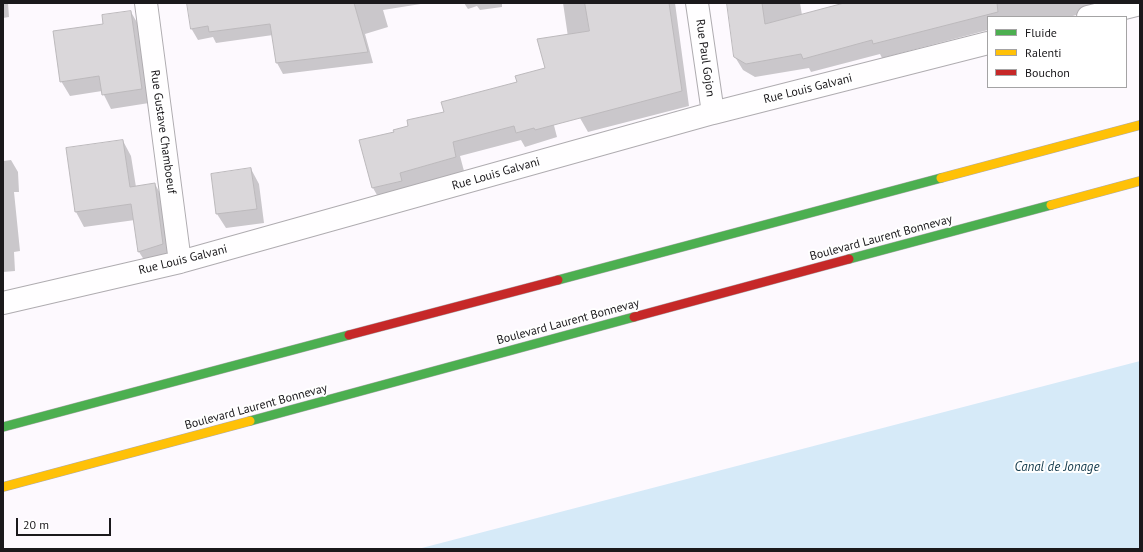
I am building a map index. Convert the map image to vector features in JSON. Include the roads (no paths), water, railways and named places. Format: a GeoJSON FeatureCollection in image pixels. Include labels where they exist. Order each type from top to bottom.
{"type":"FeatureCollection","features":[{"type":"Feature","properties":{"kind":"highway"},"geometry":{"type":"LineString","coordinates":[[3,427],[1140,125]]}},
{"type":"Feature","properties":{"kind":"highway","name":"Boulevard Laurent Bonnevay"},"geometry":{"type":"LineString","coordinates":[[3,487],[1140,181]]}},
{"type":"Feature","properties":{"kind":"highway"},"geometry":{"type":"LineString","coordinates":[[3,496],[31,480]]}},
{"type":"Feature","properties":{"kind":"street","name":"Rue Gustave Chamboeuf"},"geometry":{"type":"LineString","coordinates":[[146,3],[180,262]]}},
{"type":"Feature","properties":{"kind":"street","name":"Rue Paul Gojon"},"geometry":{"type":"LineString","coordinates":[[697,3],[713,113]]}},
{"type":"Feature","properties":{"kind":"street"},"geometry":{"type":"LineString","coordinates":[[1092,16],[1140,4]]}},
{"type":"Feature","properties":{"kind":"street","name":"Rue Louis Galvani"},"geometry":{"type":"LineString","coordinates":[[3,303],[180,262],[713,113],[987,43]]}},
{"type":"Feature","properties":{"kind":"water","name":"Canal de Jonage"},"geometry":{"type":"Polygon","coordinates":[[[1140,361],[1140,549],[418,549],[1140,361]]]}}]}
